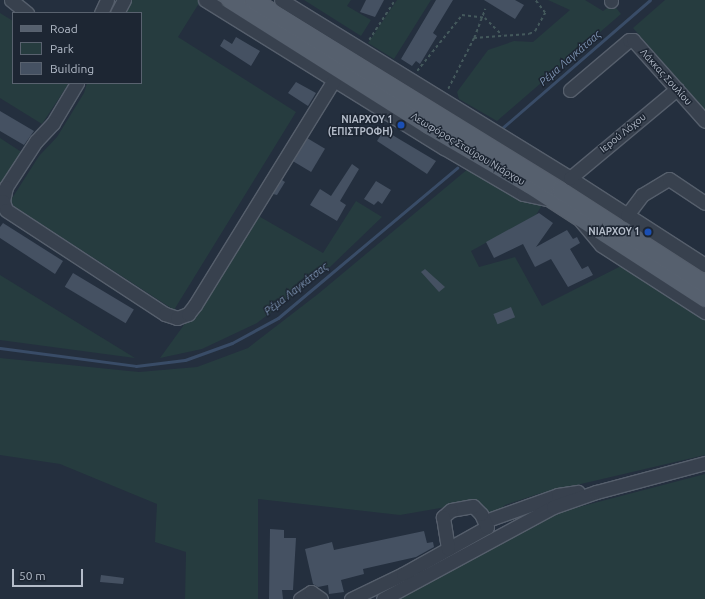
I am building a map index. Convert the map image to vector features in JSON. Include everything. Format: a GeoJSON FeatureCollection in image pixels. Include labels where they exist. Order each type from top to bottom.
{"type":"FeatureCollection","features":[{"type":"Feature","properties":{"kind":"main road","name":"Λεωφόρος Σταύρου Νιάρχου"},"geometry":{"type":"LineString","coordinates":[[229,0],[428,126],[552,200],[705,299]]}},
{"type":"Feature","properties":{"kind":"main road","name":"Λεωφόρος Σταύρου Νιάρχου"},"geometry":{"type":"LineString","coordinates":[[253,0],[703,279]]}},
{"type":"Feature","properties":{"kind":"street"},"geometry":{"type":"LineString","coordinates":[[11,0],[26,12]]}},
{"type":"Feature","properties":{"kind":"street"},"geometry":{"type":"LineString","coordinates":[[101,12],[107,0]]}},
{"type":"Feature","properties":{"kind":"street"},"geometry":{"type":"LineString","coordinates":[[117,12],[124,0]]}},
{"type":"Feature","properties":{"kind":"street"},"geometry":{"type":"LineString","coordinates":[[205,0],[523,194],[552,200]]}},
{"type":"Feature","properties":{"kind":"street"},"geometry":{"type":"LineString","coordinates":[[281,0],[361,51],[570,178],[705,265]]}},
{"type":"Feature","properties":{"kind":"street","name":"Λάκκας Σουλίου"},"geometry":{"type":"LineString","coordinates":[[570,90],[629,40],[633,40],[705,121]]}},
{"type":"Feature","properties":{"kind":"street"},"geometry":{"type":"LineString","coordinates":[[76,84],[53,123],[36,141],[10,180],[4,194],[4,206],[14,218],[165,314],[177,318],[188,314],[195,305],[334,80]]}},
{"type":"Feature","properties":{"kind":"street","name":"Ιερού Λόχου"},"geometry":{"type":"LineString","coordinates":[[570,178],[677,89]]}},
{"type":"Feature","properties":{"kind":"street"},"geometry":{"type":"LineString","coordinates":[[627,215],[642,195],[669,179],[705,203]]}},
{"type":"Feature","properties":{"kind":"street"},"geometry":{"type":"LineString","coordinates":[[579,218],[601,245],[705,312]]}},
{"type":"Feature","properties":{"kind":"street"},"geometry":{"type":"LineString","coordinates":[[383,599],[539,514],[608,488],[705,463]]}},
{"type":"Feature","properties":{"kind":"street"},"geometry":{"type":"LineString","coordinates":[[484,521],[558,495],[608,488]]}},
{"type":"Feature","properties":{"kind":"street"},"geometry":{"type":"LineString","coordinates":[[351,599],[448,549],[487,527],[473,506],[451,510],[443,517],[448,549]]}},
{"type":"Feature","properties":{"kind":"street"},"geometry":{"type":"LineString","coordinates":[[300,599],[311,592],[321,599]]}},
{"type":"Feature","properties":{"kind":"path"},"geometry":{"type":"LineString","coordinates":[[361,51],[395,0]]}},
{"type":"Feature","properties":{"kind":"path"},"geometry":{"type":"LineString","coordinates":[[474,38],[502,34],[529,34],[539,27],[545,13],[536,0]]}},
{"type":"Feature","properties":{"kind":"path"},"geometry":{"type":"LineString","coordinates":[[445,102],[452,78],[474,38],[480,16],[485,9]]}},
{"type":"Feature","properties":{"kind":"path"},"geometry":{"type":"LineString","coordinates":[[414,83],[417,71],[462,15],[480,16],[491,22],[502,34]]}},
{"type":"Feature","properties":{"kind":"green space"},"geometry":{"type":"Polygon","coordinates":[[[127,0],[201,0],[178,37],[296,112],[174,310],[9,203],[39,156],[57,137],[84,93],[87,84],[142,84],[142,12],[121,12],[127,0]]]}},
{"type":"Feature","properties":{"kind":"green space"},"geometry":{"type":"Polygon","coordinates":[[[304,0],[351,0],[347,6],[371,20],[361,36],[304,0]]]}},
{"type":"Feature","properties":{"kind":"green space"},"geometry":{"type":"Polygon","coordinates":[[[397,0],[431,0],[394,59],[368,43],[397,0]]]}},
{"type":"Feature","properties":{"kind":"green space"},"geometry":{"type":"Polygon","coordinates":[[[548,0],[585,0],[603,11],[613,4],[621,14],[497,121],[459,99],[457,92],[488,50],[514,41],[533,42],[570,10],[548,0]]]}},
{"type":"Feature","properties":{"kind":"green space"},"geometry":{"type":"Polygon","coordinates":[[[665,0],[705,0],[705,110],[633,28],[665,0]]]}},
{"type":"Feature","properties":{"kind":"green space"},"geometry":{"type":"Polygon","coordinates":[[[0,13],[12,20],[12,84],[68,84],[42,124],[0,98],[0,13]]]}},
{"type":"Feature","properties":{"kind":"green space"},"geometry":{"type":"Polygon","coordinates":[[[0,138],[23,153],[0,188],[0,138]]]}},
{"type":"Feature","properties":{"kind":"green space"},"geometry":{"type":"Polygon","coordinates":[[[469,168],[542,205],[536,215],[471,251],[479,267],[515,257],[542,306],[625,264],[705,318],[705,455],[538,494],[505,505],[493,516],[475,502],[400,515],[258,499],[258,599],[185,599],[186,552],[155,542],[157,504],[60,464],[0,455],[0,358],[139,372],[197,367],[248,348],[318,294],[469,168]]]}},
{"type":"Feature","properties":{"kind":"green space"},"geometry":{"type":"Polygon","coordinates":[[[356,201],[382,217],[330,267],[257,323],[202,349],[160,358],[194,311],[255,214],[323,253],[356,201]]]}},
{"type":"Feature","properties":{"kind":"green space"},"geometry":{"type":"Polygon","coordinates":[[[0,275],[135,358],[0,340],[0,275]]]}},
{"type":"Feature","properties":{"kind":"green space"},"geometry":{"type":"Polygon","coordinates":[[[705,474],[705,599],[393,599],[552,514],[705,474]]]}},
{"type":"Feature","properties":{"kind":"building"},"geometry":{"type":"Polygon","coordinates":[[[366,0],[384,0],[375,17],[360,12],[366,0]]]}},
{"type":"Feature","properties":{"kind":"building"},"geometry":{"type":"Polygon","coordinates":[[[436,0],[453,0],[433,33],[437,36],[420,64],[416,61],[412,66],[401,59],[436,0]]]}},
{"type":"Feature","properties":{"kind":"building"},"geometry":{"type":"Polygon","coordinates":[[[484,0],[515,0],[524,5],[515,19],[484,0]]]}},
{"type":"Feature","properties":{"kind":"building"},"geometry":{"type":"Polygon","coordinates":[[[236,37],[260,51],[251,66],[220,46],[224,39],[232,44],[236,37]]]}},
{"type":"Feature","properties":{"kind":"building"},"geometry":{"type":"Polygon","coordinates":[[[296,82],[316,93],[308,106],[288,93],[296,82]]]}},
{"type":"Feature","properties":{"kind":"building"},"geometry":{"type":"Polygon","coordinates":[[[0,111],[34,131],[24,145],[0,131],[0,111]]]}},
{"type":"Feature","properties":{"kind":"building"},"geometry":{"type":"Polygon","coordinates":[[[384,130],[436,161],[427,174],[377,141],[384,130]]]}},
{"type":"Feature","properties":{"kind":"building"},"geometry":{"type":"Polygon","coordinates":[[[307,138],[325,149],[311,172],[293,161],[307,138]]]}},
{"type":"Feature","properties":{"kind":"building"},"geometry":{"type":"Polygon","coordinates":[[[352,164],[359,169],[340,201],[346,205],[337,221],[310,205],[320,189],[331,196],[352,164]]]}},
{"type":"Feature","properties":{"kind":"building"},"geometry":{"type":"Polygon","coordinates":[[[282,180],[285,182],[277,195],[273,194],[282,180]]]}},
{"type":"Feature","properties":{"kind":"building"},"geometry":{"type":"Polygon","coordinates":[[[376,181],[391,190],[382,204],[378,201],[374,205],[364,199],[376,181]]]}},
{"type":"Feature","properties":{"kind":"building"},"geometry":{"type":"Polygon","coordinates":[[[539,213],[553,223],[536,247],[567,230],[573,239],[577,237],[580,243],[570,249],[582,269],[588,266],[593,275],[568,287],[551,259],[535,267],[523,244],[494,258],[486,242],[539,213]]]}},
{"type":"Feature","properties":{"kind":"building"},"geometry":{"type":"Polygon","coordinates":[[[3,223],[63,261],[55,274],[0,238],[0,227],[3,223]]]}},
{"type":"Feature","properties":{"kind":"building"},"geometry":{"type":"Polygon","coordinates":[[[425,269],[445,287],[439,292],[421,272],[425,269]]]}},
{"type":"Feature","properties":{"kind":"building"},"geometry":{"type":"Polygon","coordinates":[[[73,273],[134,310],[126,323],[65,287],[73,273]]]}},
{"type":"Feature","properties":{"kind":"building"},"geometry":{"type":"Polygon","coordinates":[[[511,307],[515,317],[498,324],[493,314],[511,307]]]}},
{"type":"Feature","properties":{"kind":"building"},"geometry":{"type":"Polygon","coordinates":[[[270,529],[284,530],[284,538],[296,538],[293,590],[282,590],[283,599],[269,599],[270,529]]]}},
{"type":"Feature","properties":{"kind":"building"},"geometry":{"type":"Polygon","coordinates":[[[424,531],[427,543],[433,542],[434,547],[416,557],[363,569],[364,574],[341,580],[344,592],[329,594],[328,585],[318,587],[313,584],[305,549],[332,542],[334,550],[424,531]]]}},
{"type":"Feature","properties":{"kind":"building"},"geometry":{"type":"Polygon","coordinates":[[[101,575],[124,578],[123,584],[100,582],[101,575]]]}},
{"type":"Feature","properties":{"kind":"waterway","name":"Ρέμα Λαγκάτσας"},"geometry":{"type":"LineString","coordinates":[[501,129],[650,0]]}},
{"type":"Feature","properties":{"kind":"waterway","name":"Ρέμα Λαγκάτσας"},"geometry":{"type":"LineString","coordinates":[[0,348],[136,366],[185,360],[232,343],[278,318],[457,168]]}},
{"type":"Feature","properties":{"kind":"place","name":"ΝΙΑΡΧΟΥ 1 (ΕΠΙΣΤΡΟΦΗ)"},"geometry":{"type":"Point","coordinates":[401,125]}},
{"type":"Feature","properties":{"kind":"place","name":"ΝΙΑΡΧΟΥ 1"},"geometry":{"type":"Point","coordinates":[648,232]}}]}
